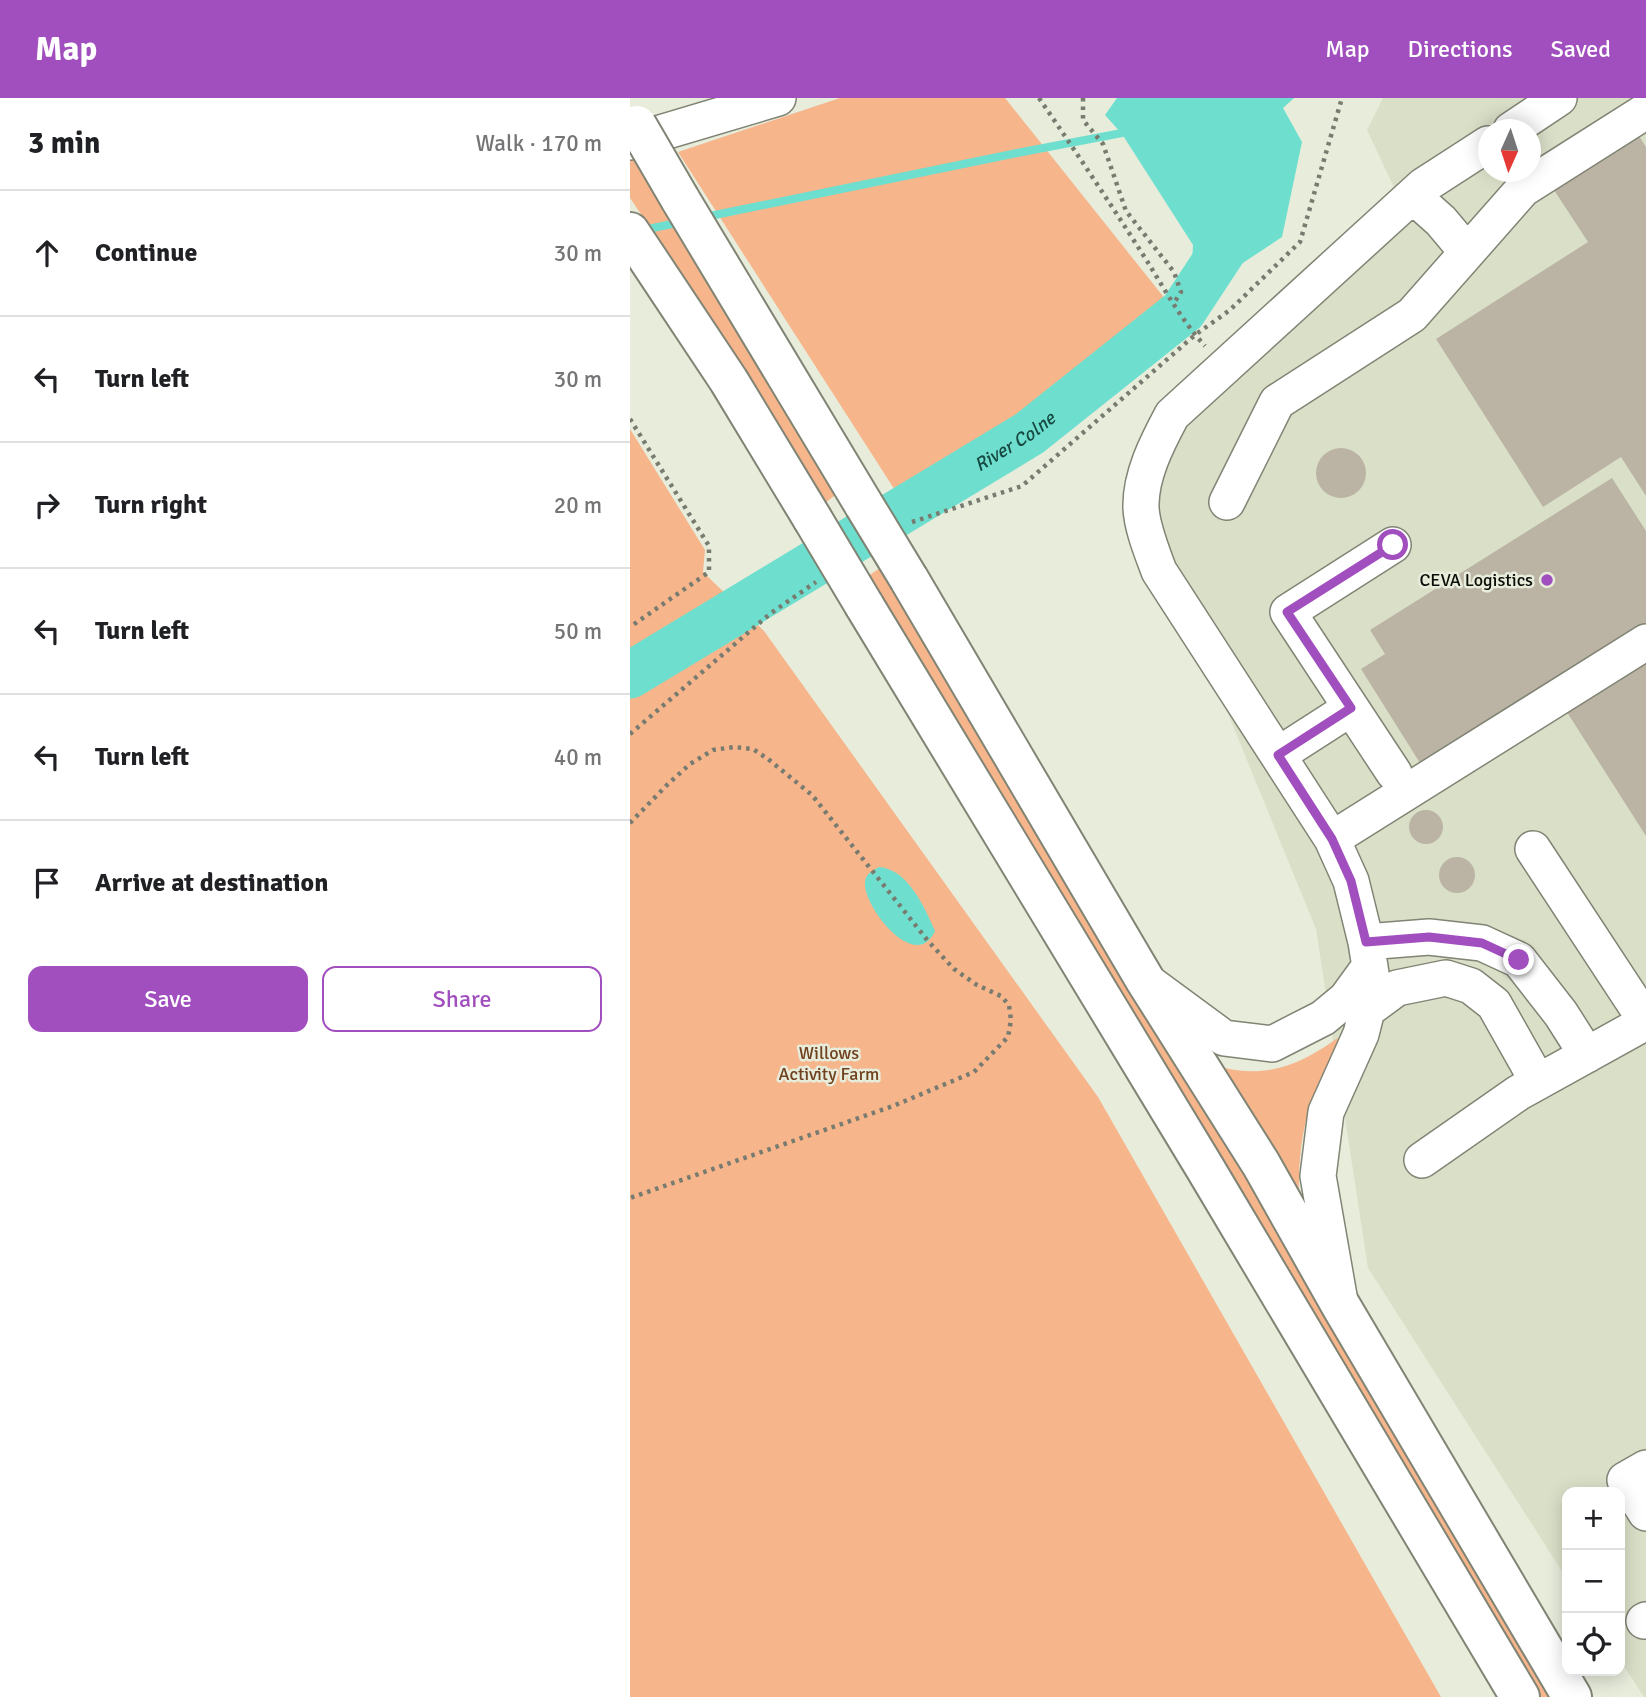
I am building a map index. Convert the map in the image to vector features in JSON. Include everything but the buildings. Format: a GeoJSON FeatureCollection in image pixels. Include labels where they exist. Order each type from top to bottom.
{"type":"FeatureCollection","features":[{"type":"Feature","properties":{"kind":"main road"},"geometry":{"type":"LineString","coordinates":[[632,127],[680,199],[909,579],[1145,979],[1261,1164],[1341,1306],[1572,1697]]}},
{"type":"Feature","properties":{"kind":"main road"},"geometry":{"type":"LineString","coordinates":[[630,232],[729,381],[1205,1168],[1520,1697]]}},
{"type":"Feature","properties":{"kind":"street"},"geometry":{"type":"LineString","coordinates":[[632,127],[778,98]]}},
{"type":"Feature","properties":{"kind":"street"},"geometry":{"type":"LineString","coordinates":[[1528,119],[1559,98]]}},
{"type":"Feature","properties":{"kind":"street"},"geometry":{"type":"LineString","coordinates":[[1227,502],[1277,402],[1412,315],[1523,189],[1646,111]]}},
{"type":"Feature","properties":{"kind":"street"},"geometry":{"type":"LineString","coordinates":[[1341,1306],[1318,1176],[1326,1112],[1364,1022],[1373,986],[1351,881],[1332,839],[1159,570],[1148,542],[1141,508],[1146,475],[1156,444],[1172,415],[1423,186],[1478,151]]}},
{"type":"Feature","properties":{"kind":"street"},"geometry":{"type":"LineString","coordinates":[[1413,196],[1441,221],[1467,252]]}},
{"type":"Feature","properties":{"kind":"street"},"geometry":{"type":"LineString","coordinates":[[1393,545],[1287,612],[1394,773]]}},
{"type":"Feature","properties":{"kind":"street"},"geometry":{"type":"LineString","coordinates":[[1332,839],[1646,642]]}},
{"type":"Feature","properties":{"kind":"street"},"geometry":{"type":"LineString","coordinates":[[1278,755],[1351,708]]}},
{"type":"Feature","properties":{"kind":"street"},"geometry":{"type":"LineString","coordinates":[[1422,1160],[1530,1086],[1646,1021],[1533,849]]}},
{"type":"Feature","properties":{"kind":"street"},"geometry":{"type":"LineString","coordinates":[[1145,979],[1224,1038],[1272,1044],[1323,1018],[1346,999],[1368,954],[1429,937],[1482,943],[1519,960],[1561,1014],[1587,1055]]}},
{"type":"Feature","properties":{"kind":"street"},"geometry":{"type":"LineString","coordinates":[[1364,1022],[1397,988],[1446,978],[1471,986],[1494,1004],[1530,1086]]}},
{"type":"Feature","properties":{"kind":"street"},"geometry":{"type":"LineString","coordinates":[[1646,1468],[1625,1480],[1646,1513]]}},
{"type":"Feature","properties":{"kind":"path"},"geometry":{"type":"LineString","coordinates":[[1039,98],[1185,321]]}},
{"type":"Feature","properties":{"kind":"path"},"geometry":{"type":"LineString","coordinates":[[1083,98],[1083,120],[1103,145],[1126,211],[1174,272],[1181,292],[1175,306]]}},
{"type":"Feature","properties":{"kind":"path"},"geometry":{"type":"LineString","coordinates":[[1195,335],[1230,310],[1300,242],[1342,98]]}},
{"type":"Feature","properties":{"kind":"path"},"geometry":{"type":"LineString","coordinates":[[630,419],[709,547],[709,572],[630,627]]}},
{"type":"Feature","properties":{"kind":"path"},"geometry":{"type":"LineString","coordinates":[[630,823],[682,771],[713,750],[734,747],[753,749],[812,795],[928,942],[954,969],[977,985],[1000,996],[1009,1005],[1011,1020],[1008,1037],[974,1072],[893,1107],[630,1198]]}},
{"type":"Feature","properties":{"kind":"shaded area"},"geometry":{"type":"Polygon","coordinates":[[[1383,98],[1646,98],[1646,1697],[1625,1668],[1625,1487],[1562,1487],[1562,1571],[1368,1268],[1316,929],[1157,540],[1151,507],[1175,420],[1407,215],[1367,130],[1383,98]]]}},
{"type":"Feature","properties":{"kind":"green space"},"geometry":{"type":"Polygon","coordinates":[[[840,98],[1005,98],[1170,305],[1077,390],[949,471],[900,498],[678,152],[840,98]]]}},
{"type":"Feature","properties":{"kind":"green space"},"geometry":{"type":"Polygon","coordinates":[[[638,155],[839,492],[824,504],[693,291],[630,198],[630,159],[638,155]]]}},
{"type":"Feature","properties":{"kind":"green space","name":"Willows Activity Farm"},"geometry":{"type":"Polygon","coordinates":[[[630,429],[705,550],[703,572],[764,631],[1098,1097],[1441,1697],[630,1697],[630,429]]]}},
{"type":"Feature","properties":{"kind":"green space"},"geometry":{"type":"Polygon","coordinates":[[[883,566],[1555,1697],[1534,1697],[868,576],[883,566]]]}},
{"type":"Feature","properties":{"kind":"green space"},"geometry":{"type":"Polygon","coordinates":[[[1339,1038],[1340,1044],[1321,1077],[1305,1123],[1299,1165],[1299,1194],[1222,1070],[1256,1071],[1284,1067],[1339,1038]]]}},
{"type":"Feature","properties":{"kind":"water"},"geometry":{"type":"Polygon","coordinates":[[[1117,98],[1294,98],[1283,108],[1302,142],[1282,237],[1190,298],[1193,245],[1122,134],[1105,115],[1117,98]]]}},
{"type":"Feature","properties":{"kind":"water"},"geometry":{"type":"Polygon","coordinates":[[[879,867],[899,875],[921,901],[935,931],[926,942],[915,945],[904,941],[881,920],[872,906],[865,880],[869,873],[879,867]]]}},
{"type":"Feature","properties":{"kind":"waterway"},"geometry":{"type":"LineString","coordinates":[[705,217],[1122,133]]}},
{"type":"Feature","properties":{"kind":"waterway"},"geometry":{"type":"LineString","coordinates":[[643,230],[682,222]]}},
{"type":"Feature","properties":{"kind":"waterway","name":"River Colne"},"geometry":{"type":"LineString","coordinates":[[630,675],[1030,433],[1183,311],[1227,244]]}},
{"type":"Feature","properties":{"kind":"place","name":"CEVA Logistics"},"geometry":{"type":"Point","coordinates":[1547,580]}},
{"type":"Feature","properties":{"kind":"route"},"geometry":{"type":"LineString","coordinates":[[1393,545],[1287,612],[1351,708],[1278,755],[1332,839],[1351,881],[1366,942],[1429,937],[1482,943],[1519,960]]}}]}
